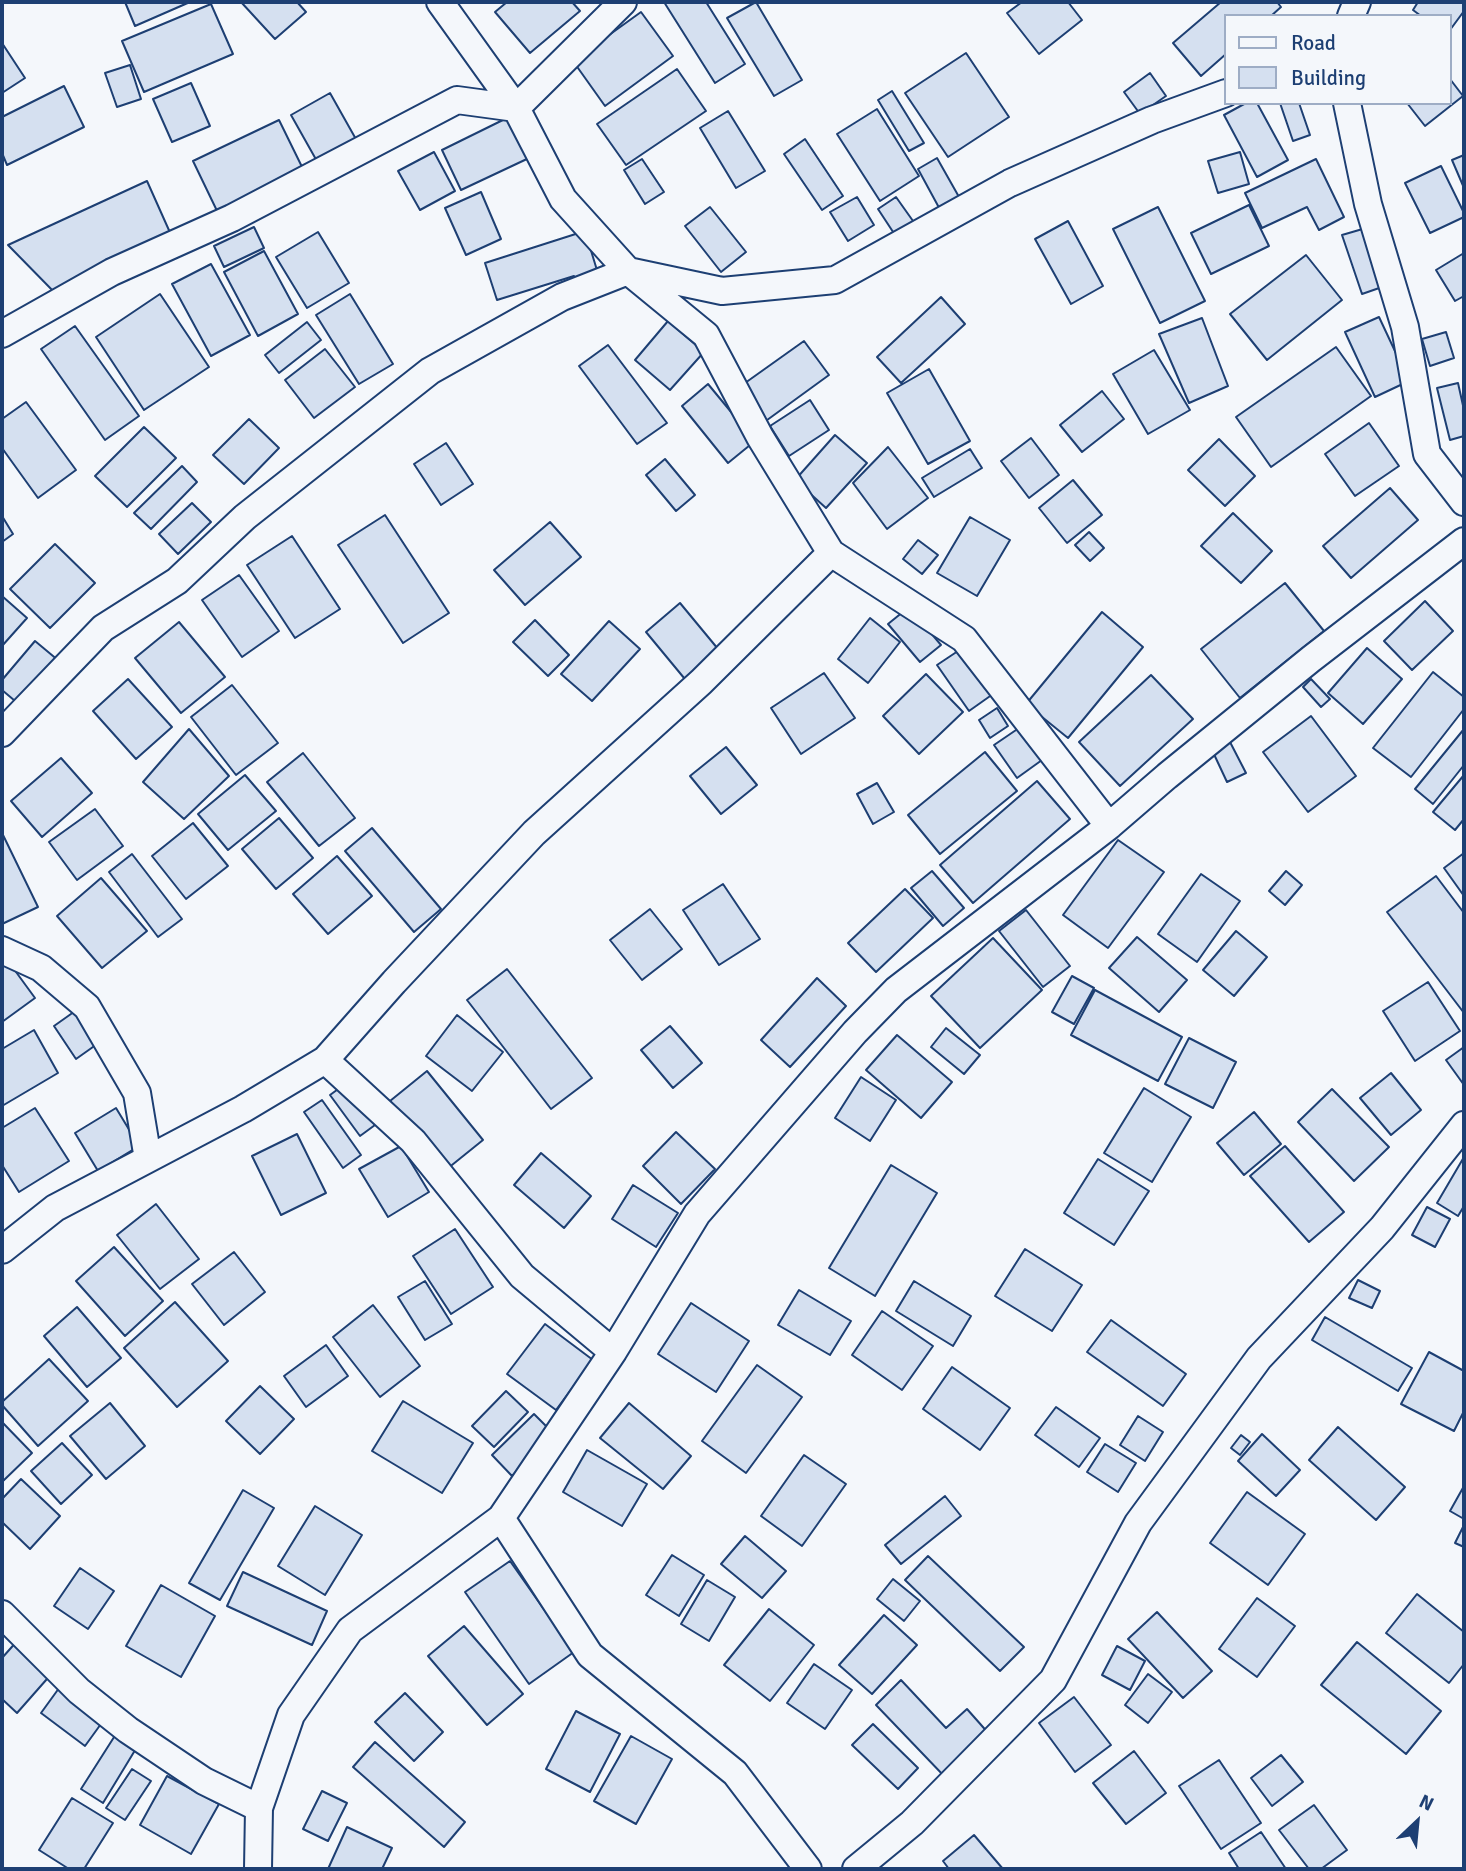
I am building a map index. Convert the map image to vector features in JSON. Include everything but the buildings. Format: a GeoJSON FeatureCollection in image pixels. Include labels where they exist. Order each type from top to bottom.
{"type":"FeatureCollection","features":[{"type":"Feature","properties":{"kind":"street"},"geometry":{"type":"LineString","coordinates":[[440,2],[516,108],[563,199],[628,271],[706,335],[760,436],[831,553],[964,639],[1109,826]]}},
{"type":"Feature","properties":{"kind":"street"},"geometry":{"type":"LineString","coordinates":[[516,108],[623,2]]}},
{"type":"Feature","properties":{"kind":"street"},"geometry":{"type":"LineString","coordinates":[[2,733],[103,628],[177,581],[245,517],[430,372],[562,297],[628,271],[722,291],[835,279],[1010,183],[1152,120],[1224,94]]}},
{"type":"Feature","properties":{"kind":"street"},"geometry":{"type":"LineString","coordinates":[[2,334],[112,272],[232,218],[457,100],[516,108]]}},
{"type":"Feature","properties":{"kind":"street"},"geometry":{"type":"LineString","coordinates":[[1347,105],[1368,204],[1405,327],[1427,454],[1464,502]]}},
{"type":"Feature","properties":{"kind":"street"},"geometry":{"type":"LineString","coordinates":[[258,1869],[259,1808],[291,1715],[350,1630],[501,1518],[613,1352],[697,1214],[855,1032],[896,990],[1109,826],[1301,668],[1464,541]]}},
{"type":"Feature","properties":{"kind":"street"},"geometry":{"type":"LineString","coordinates":[[2,1250],[55,1208],[243,1109],[325,1060],[534,833],[701,681],[831,553]]}},
{"type":"Feature","properties":{"kind":"street"},"geometry":{"type":"LineString","coordinates":[[2,950],[41,968],[87,1007],[137,1093],[148,1159]]}},
{"type":"Feature","properties":{"kind":"street"},"geometry":{"type":"LineString","coordinates":[[325,1060],[413,1141],[522,1276],[613,1352]]}},
{"type":"Feature","properties":{"kind":"street"},"geometry":{"type":"LineString","coordinates":[[856,1869],[912,1824],[1053,1680],[1138,1523],[1259,1358],[1382,1228],[1464,1125]]}},
{"type":"Feature","properties":{"kind":"street"},"geometry":{"type":"LineString","coordinates":[[501,1518],[590,1655],[735,1773],[808,1869]]}},
{"type":"Feature","properties":{"kind":"street"},"geometry":{"type":"LineString","coordinates":[[2,1614],[79,1691],[128,1730],[204,1781],[259,1808]]}},
{"type":"Feature","properties":{"kind":"street"},"geometry":{"type":"LineString","coordinates":[[867,1869],[874,1866],[877,1869]]}}]}
